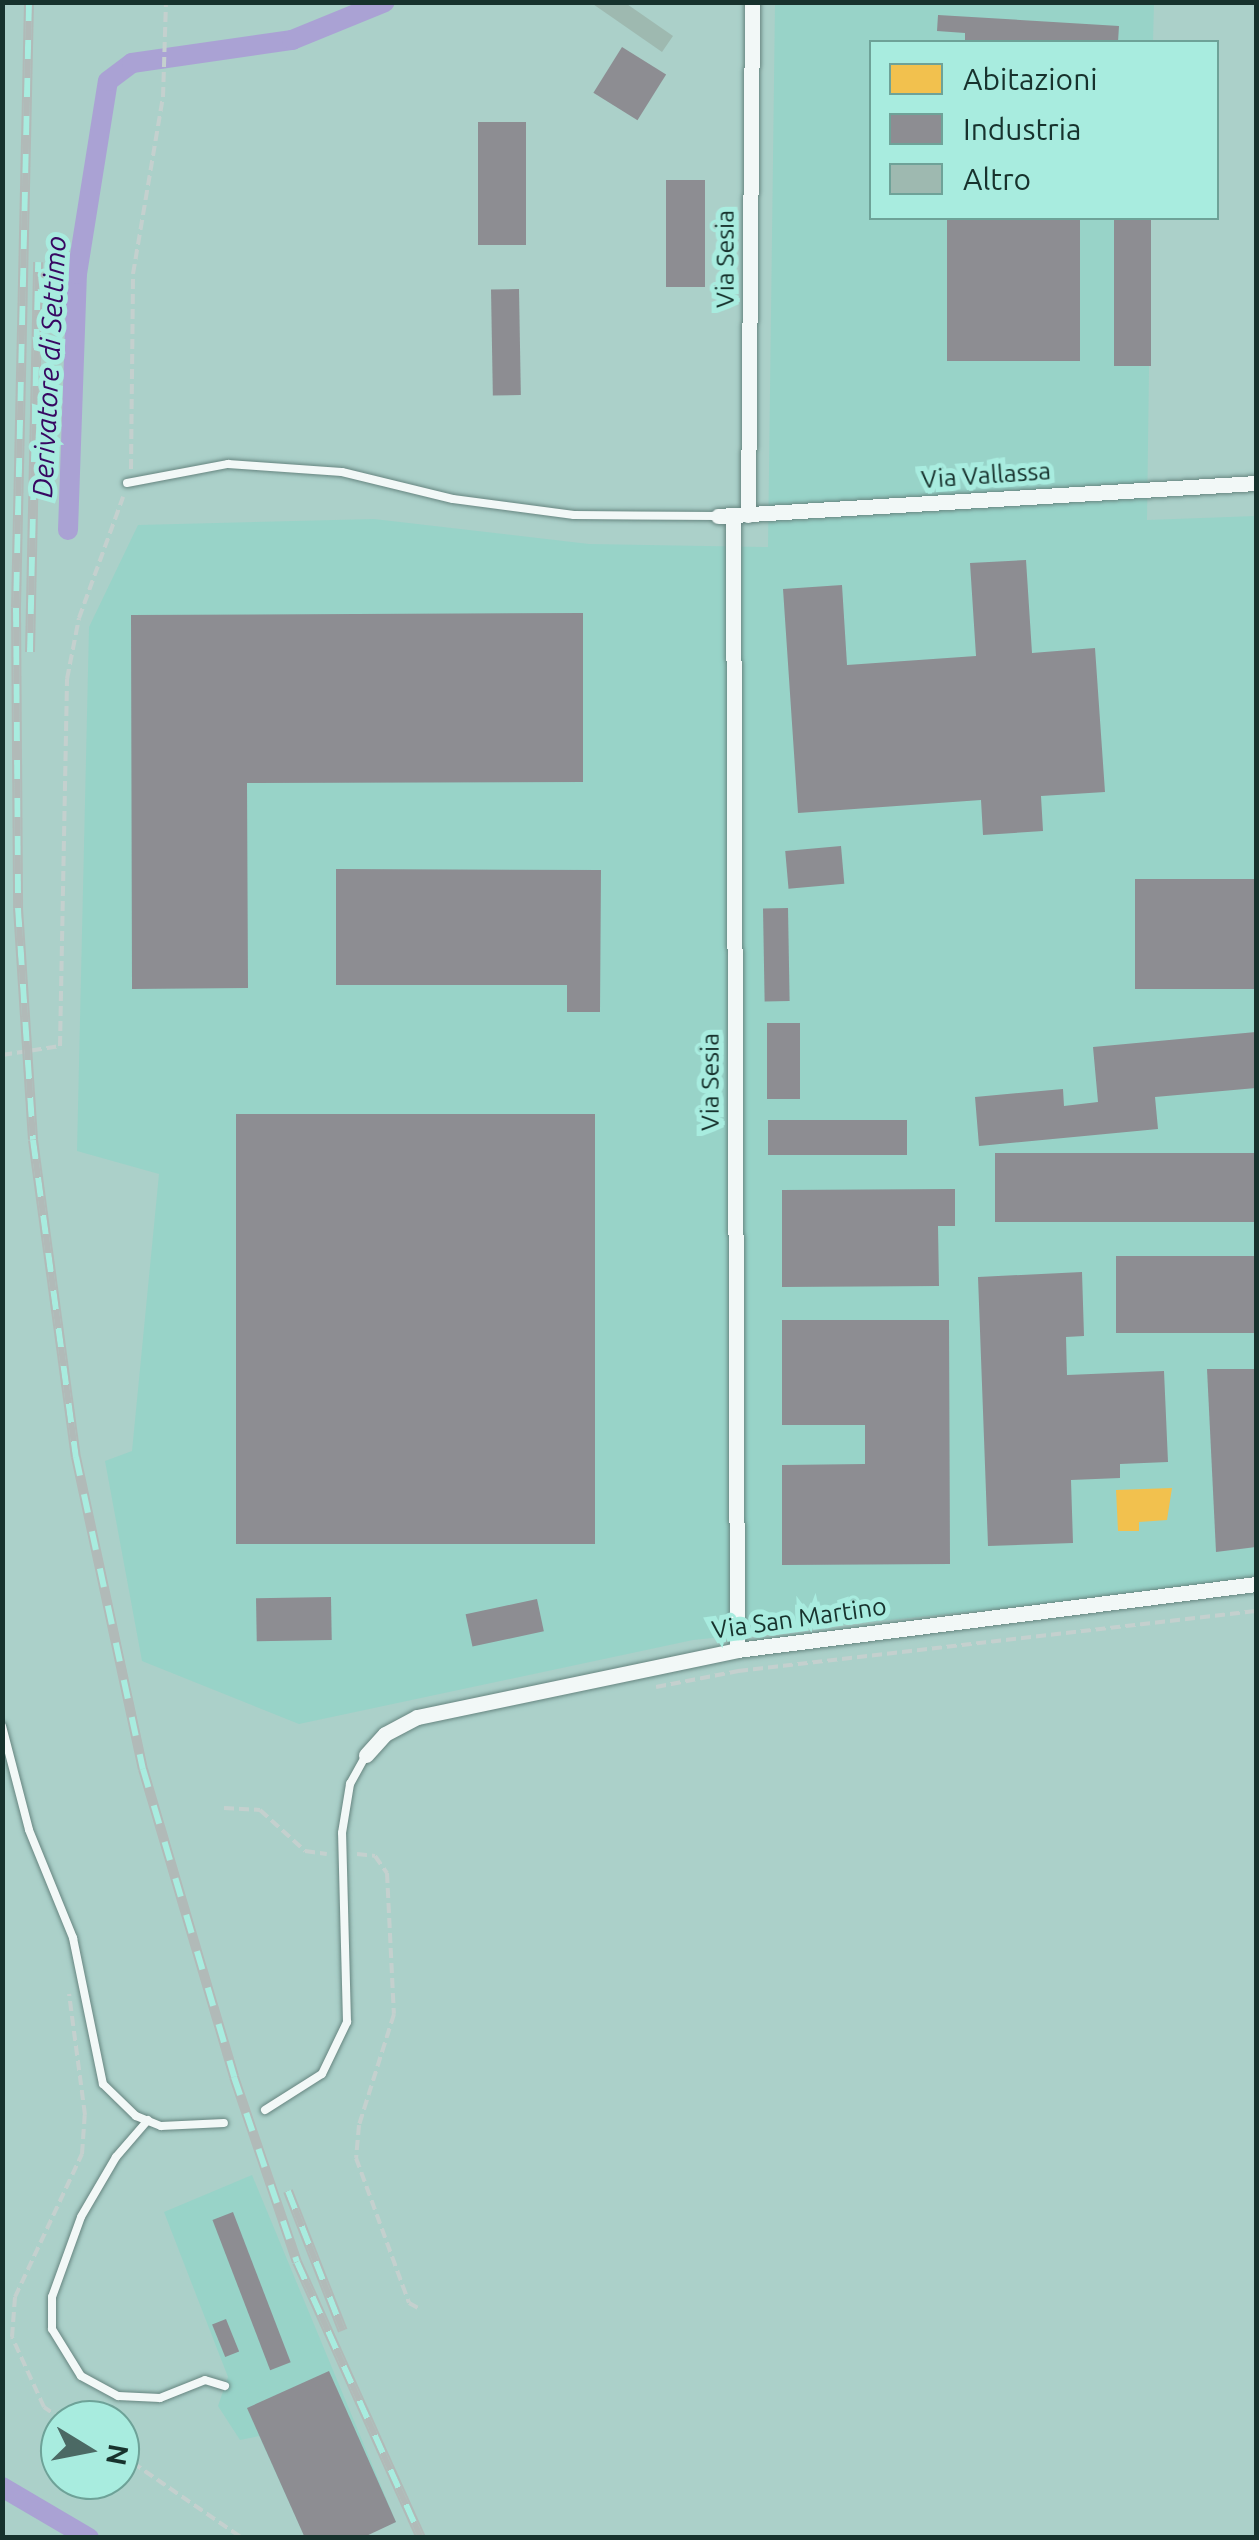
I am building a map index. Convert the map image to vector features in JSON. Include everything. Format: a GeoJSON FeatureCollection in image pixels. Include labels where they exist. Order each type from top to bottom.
{"type":"FeatureCollection","features":[{"type":"Feature","properties":{"kind":"street","name":"Via Sesia"},"geometry":{"type":"LineString","coordinates":[[737,1650],[733,515],[752,2]]}},
{"type":"Feature","properties":{"kind":"street","name":"Via Vallassa"},"geometry":{"type":"LineString","coordinates":[[733,515],[1256,483]]}},
{"type":"Feature","properties":{"kind":"street","name":"Via San Martino"},"geometry":{"type":"LineString","coordinates":[[366,1755],[385,1734],[417,1716],[737,1650],[1256,1584]]}},
{"type":"Feature","properties":{"kind":"lane"},"geometry":{"type":"LineString","coordinates":[[128,483],[228,464],[342,472],[454,499],[574,515],[733,515]]}},
{"type":"Feature","properties":{"kind":"lane"},"geometry":{"type":"LineString","coordinates":[[2,1726],[29,1830],[73,1938],[96,2069],[116,2099],[148,2120],[194,2128],[224,2123]]}},
{"type":"Feature","properties":{"kind":"lane"},"geometry":{"type":"LineString","coordinates":[[265,2110],[322,2074],[346,2022],[342,1833],[350,1784],[366,1755]]}},
{"type":"Feature","properties":{"kind":"lane"},"geometry":{"type":"LineString","coordinates":[[148,2120],[116,2157],[81,2217],[52,2297],[52,2329],[81,2376],[118,2396],[160,2398],[205,2380],[225,2386]]}},
{"type":"Feature","properties":{"kind":"path"},"geometry":{"type":"LineString","coordinates":[[2,1055],[60,1046],[67,680],[79,618],[134,458],[128,421],[133,274],[163,96],[166,2]]}},
{"type":"Feature","properties":{"kind":"path"},"geometry":{"type":"LineString","coordinates":[[646,1689],[738,1671],[1256,1612]]}},
{"type":"Feature","properties":{"kind":"path"},"geometry":{"type":"LineString","coordinates":[[41,2400],[12,2336],[15,2298],[82,2154],[86,2115],[67,1986]]}},
{"type":"Feature","properties":{"kind":"path"},"geometry":{"type":"LineString","coordinates":[[140,2468],[242,2538]]}},
{"type":"Feature","properties":{"kind":"shaded area"},"geometry":{"type":"Polygon","coordinates":[[[775,3],[1154,3],[1153,40],[869,40],[869,220],[1151,220],[1147,520],[1256,516],[1256,1583],[693,1640],[299,1724],[142,1661],[105,1461],[132,1451],[159,1174],[77,1151],[89,627],[138,525],[374,519],[589,544],[768,547],[775,3]]]}},
{"type":"Feature","properties":{"kind":"shaded area"},"geometry":{"type":"Polygon","coordinates":[[[252,2175],[396,2522],[362,2537],[305,2537],[259,2436],[240,2440],[218,2406],[228,2377],[164,2212],[252,2175]]]}},
{"type":"Feature","properties":{"kind":"building: Abitazioni"},"geometry":{"type":"Polygon","coordinates":[[[1172,1488],[1167,1520],[1139,1522],[1139,1531],[1118,1531],[1116,1490],[1172,1488]]]}},
{"type":"Feature","properties":{"kind":"building: Industria"},"geometry":{"type":"Polygon","coordinates":[[[938,15],[1119,26],[1118,40],[965,40],[965,33],[937,31],[938,15]]]}},
{"type":"Feature","properties":{"kind":"building: Industria"},"geometry":{"type":"Polygon","coordinates":[[[622,47],[666,75],[637,120],[593,93],[622,47]]]}},
{"type":"Feature","properties":{"kind":"building: Industria"},"geometry":{"type":"Polygon","coordinates":[[[478,122],[526,122],[526,245],[478,245],[478,122]]]}},
{"type":"Feature","properties":{"kind":"building: Industria"},"geometry":{"type":"Polygon","coordinates":[[[666,180],[705,180],[705,287],[666,287],[666,180]]]}},
{"type":"Feature","properties":{"kind":"building: Industria"},"geometry":{"type":"Polygon","coordinates":[[[947,220],[1080,220],[1080,361],[947,361],[947,220]]]}},
{"type":"Feature","properties":{"kind":"building: Industria"},"geometry":{"type":"Polygon","coordinates":[[[1114,220],[1151,220],[1151,366],[1114,366],[1114,220]]]}},
{"type":"Feature","properties":{"kind":"building: Industria"},"geometry":{"type":"Polygon","coordinates":[[[491,289],[519,289],[521,395],[493,395],[491,289]]]}},
{"type":"Feature","properties":{"kind":"building: Industria"},"geometry":{"type":"Polygon","coordinates":[[[1026,560],[1032,653],[1095,648],[1105,792],[1041,796],[1043,831],[983,835],[981,800],[798,813],[783,589],[842,585],[847,665],[976,656],[970,563],[1026,560]]]}},
{"type":"Feature","properties":{"kind":"building: Industria"},"geometry":{"type":"Polygon","coordinates":[[[583,613],[583,782],[247,783],[248,988],[132,989],[131,615],[583,613]]]}},
{"type":"Feature","properties":{"kind":"building: Industria"},"geometry":{"type":"Polygon","coordinates":[[[841,846],[844,884],[789,889],[785,851],[841,846]]]}},
{"type":"Feature","properties":{"kind":"building: Industria"},"geometry":{"type":"Polygon","coordinates":[[[336,869],[601,870],[600,1012],[567,1012],[567,985],[336,985],[336,869]]]}},
{"type":"Feature","properties":{"kind":"building: Industria"},"geometry":{"type":"Polygon","coordinates":[[[1135,879],[1256,879],[1256,989],[1135,989],[1135,879]]]}},
{"type":"Feature","properties":{"kind":"building: Industria"},"geometry":{"type":"Polygon","coordinates":[[[763,908],[788,908],[790,1001],[765,1001],[763,908]]]}},
{"type":"Feature","properties":{"kind":"building: Industria"},"geometry":{"type":"Polygon","coordinates":[[[767,1023],[800,1023],[800,1099],[767,1099],[767,1023]]]}},
{"type":"Feature","properties":{"kind":"building: Industria"},"geometry":{"type":"Polygon","coordinates":[[[1256,1032],[1256,1088],[1155,1097],[1158,1129],[979,1146],[975,1097],[1063,1089],[1064,1106],[1098,1102],[1093,1047],[1256,1032]]]}},
{"type":"Feature","properties":{"kind":"building: Industria"},"geometry":{"type":"Polygon","coordinates":[[[236,1114],[595,1114],[595,1544],[236,1544],[236,1114]]]}},
{"type":"Feature","properties":{"kind":"building: Industria"},"geometry":{"type":"Polygon","coordinates":[[[768,1120],[907,1120],[907,1155],[768,1155],[768,1120]]]}},
{"type":"Feature","properties":{"kind":"building: Industria"},"geometry":{"type":"Polygon","coordinates":[[[995,1153],[1256,1153],[1256,1222],[995,1222],[995,1153]]]}},
{"type":"Feature","properties":{"kind":"building: Industria"},"geometry":{"type":"Polygon","coordinates":[[[955,1189],[955,1226],[938,1226],[939,1286],[782,1287],[782,1190],[955,1189]]]}},
{"type":"Feature","properties":{"kind":"building: Industria"},"geometry":{"type":"Polygon","coordinates":[[[1116,1256],[1256,1256],[1256,1333],[1116,1333],[1116,1256]]]}},
{"type":"Feature","properties":{"kind":"building: Industria"},"geometry":{"type":"Polygon","coordinates":[[[1082,1272],[1084,1336],[1066,1337],[1067,1375],[1164,1371],[1168,1462],[1120,1464],[1120,1478],[1071,1480],[1073,1543],[988,1546],[978,1277],[1082,1272]]]}},
{"type":"Feature","properties":{"kind":"building: Industria"},"geometry":{"type":"Polygon","coordinates":[[[782,1320],[949,1320],[950,1564],[782,1565],[782,1465],[865,1464],[865,1425],[782,1425],[782,1320]]]}},
{"type":"Feature","properties":{"kind":"building: Industria"},"geometry":{"type":"Polygon","coordinates":[[[1207,1369],[1256,1369],[1256,1547],[1216,1552],[1207,1369]]]}},
{"type":"Feature","properties":{"kind":"building: Industria"},"geometry":{"type":"Polygon","coordinates":[[[331,1597],[332,1640],[257,1641],[256,1598],[331,1597]]]}},
{"type":"Feature","properties":{"kind":"building: Industria"},"geometry":{"type":"Polygon","coordinates":[[[537,1599],[544,1631],[472,1646],[466,1614],[537,1599]]]}},
{"type":"Feature","properties":{"kind":"building: Industria"},"geometry":{"type":"Polygon","coordinates":[[[233,2212],[291,2362],[270,2370],[212,2220],[233,2212]]]}},
{"type":"Feature","properties":{"kind":"building: Industria"},"geometry":{"type":"Polygon","coordinates":[[[226,2319],[239,2351],[225,2357],[212,2325],[226,2319]]]}},
{"type":"Feature","properties":{"kind":"building: Industria"},"geometry":{"type":"Polygon","coordinates":[[[329,2371],[396,2522],[362,2538],[305,2538],[247,2408],[329,2371]]]}},
{"type":"Feature","properties":{"kind":"building: Altro"},"geometry":{"type":"Polygon","coordinates":[[[590,2],[624,2],[673,36],[662,52],[590,2]]]}},
{"type":"Feature","properties":{"kind":"waterway","name":"Derivatore di Settimo"},"geometry":{"type":"LineString","coordinates":[[68,530],[77,274],[108,81],[132,63],[292,40],[385,2]]}},
{"type":"Feature","properties":{"kind":"waterway"},"geometry":{"type":"LineString","coordinates":[[2,2487],[89,2538]]}},
{"type":"Feature","properties":{"kind":"railway"},"geometry":{"type":"LineString","coordinates":[[29,2],[16,608],[18,908],[33,1140],[76,1457],[143,1769],[234,2077],[297,2262],[421,2538]]}},
{"type":"Feature","properties":{"kind":"railway"},"geometry":{"type":"LineString","coordinates":[[30,652],[38,262]]}},
{"type":"Feature","properties":{"kind":"railway"},"geometry":{"type":"LineString","coordinates":[[288,2191],[343,2331]]}}]}
